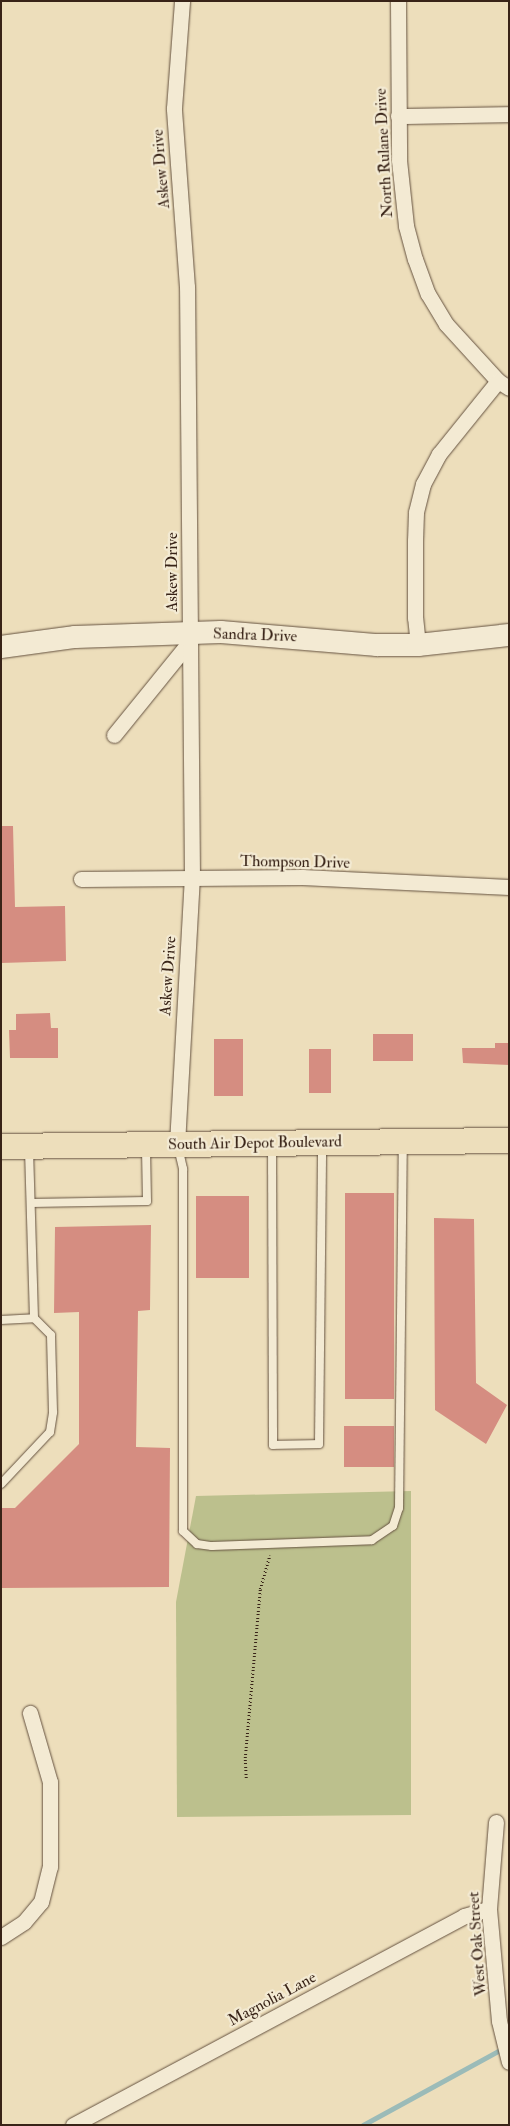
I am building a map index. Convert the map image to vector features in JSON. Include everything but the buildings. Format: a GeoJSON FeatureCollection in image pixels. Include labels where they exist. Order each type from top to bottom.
{"type":"FeatureCollection","features":[{"type":"Feature","properties":{"kind":"main road","name":"South Air Depot Boulevard"},"geometry":{"type":"LineString","coordinates":[[1,1146],[509,1140]]}},
{"type":"Feature","properties":{"kind":"street","name":"Askew Drive"},"geometry":{"type":"LineString","coordinates":[[177,1144],[192,878],[187,287],[174,108],[182,1]]}},
{"type":"Feature","properties":{"kind":"street","name":"North Rulane Drive"},"geometry":{"type":"LineString","coordinates":[[398,1],[398,116],[406,226],[415,260],[428,294],[446,324],[503,384]]}},
{"type":"Feature","properties":{"kind":"street"},"geometry":{"type":"LineString","coordinates":[[398,116],[509,114]]}},
{"type":"Feature","properties":{"kind":"street"},"geometry":{"type":"LineString","coordinates":[[418,646],[415,618],[415,541],[416,512],[423,484],[439,454],[503,384]]}},
{"type":"Feature","properties":{"kind":"street","name":"Sandra Drive"},"geometry":{"type":"LineString","coordinates":[[1,647],[75,637],[190,638],[221,632],[377,646],[418,646],[509,635]]}},
{"type":"Feature","properties":{"kind":"street"},"geometry":{"type":"LineString","coordinates":[[114,735],[190,638]]}},
{"type":"Feature","properties":{"kind":"street","name":"Thompson Drive"},"geometry":{"type":"LineString","coordinates":[[81,879],[302,877],[509,887]]}},
{"type":"Feature","properties":{"kind":"street"},"geometry":{"type":"LineString","coordinates":[[1,1937],[24,1922],[41,1902],[50,1867],[50,1782],[30,1713]]}},
{"type":"Feature","properties":{"kind":"street","name":"West Oak Street"},"geometry":{"type":"LineString","coordinates":[[496,1822],[489,1909],[501,2029],[509,2062]]}},
{"type":"Feature","properties":{"kind":"street","name":"Magnolia Lane"},"geometry":{"type":"LineString","coordinates":[[73,2125],[464,1916],[489,1909]]}},
{"type":"Feature","properties":{"kind":"lane"},"geometry":{"type":"LineString","coordinates":[[177,1144],[183,1169],[183,1530],[197,1544],[273,1544],[372,1540],[394,1526],[399,1508],[403,1141]]}},
{"type":"Feature","properties":{"kind":"lane"},"geometry":{"type":"LineString","coordinates":[[272,1142],[273,1445],[320,1444],[322,1142]]}},
{"type":"Feature","properties":{"kind":"lane"},"geometry":{"type":"LineString","coordinates":[[31,1203],[147,1201],[146,1144]]}},
{"type":"Feature","properties":{"kind":"lane"},"geometry":{"type":"LineString","coordinates":[[1,1484],[50,1432],[53,1412],[51,1335],[34,1318],[29,1146]]}},
{"type":"Feature","properties":{"kind":"lane"},"geometry":{"type":"LineString","coordinates":[[1,1320],[34,1318]]}},
{"type":"Feature","properties":{"kind":"path"},"geometry":{"type":"LineString","coordinates":[[246,1778],[245,1758],[260,1589],[273,1544]]}},
{"type":"Feature","properties":{"kind":"green space"},"geometry":{"type":"Polygon","coordinates":[[[411,1491],[411,1815],[177,1817],[176,1602],[196,1496],[411,1491]]]}},
{"type":"Feature","properties":{"kind":"waterway"},"geometry":{"type":"LineString","coordinates":[[363,2125],[502,2049]]}}]}
